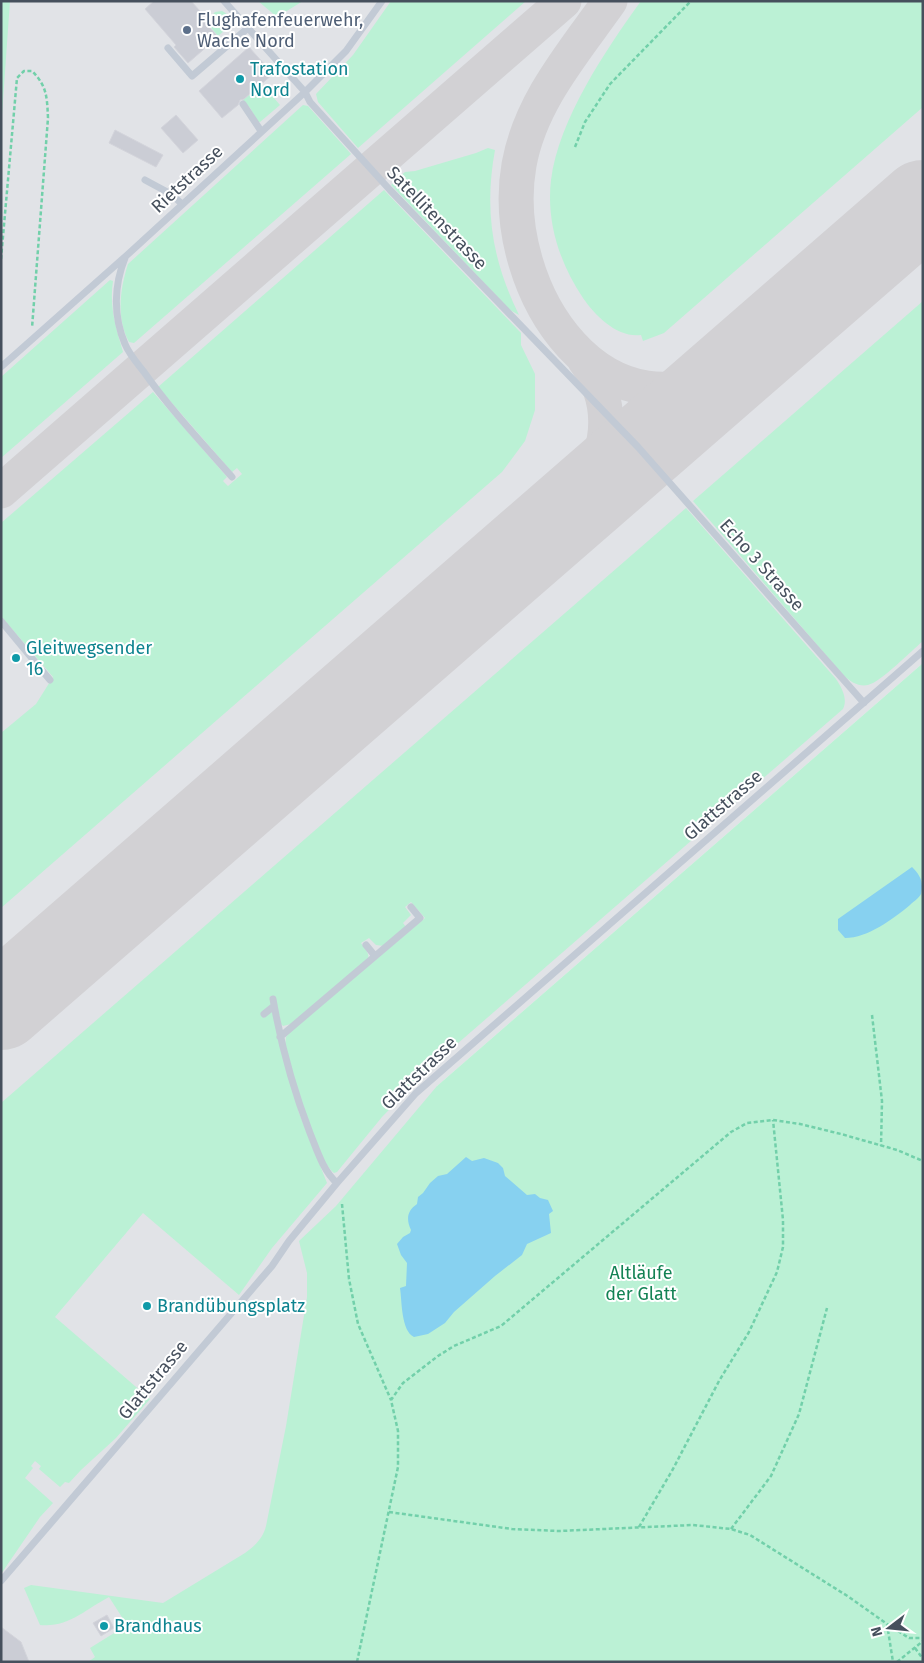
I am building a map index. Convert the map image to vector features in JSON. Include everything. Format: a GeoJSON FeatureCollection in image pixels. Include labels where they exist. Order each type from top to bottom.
{"type":"FeatureCollection","features":[{"type":"Feature","properties":{"kind":"lane","name":"Satellitenstrasse"},"geometry":{"type":"LineString","coordinates":[[224,1],[305,92],[310,102],[390,190],[638,447]]}},
{"type":"Feature","properties":{"kind":"lane","name":"Rietstrasse"},"geometry":{"type":"LineString","coordinates":[[1,367],[126,256],[305,92],[346,51],[382,1]]}},
{"type":"Feature","properties":{"kind":"lane"},"geometry":{"type":"LineString","coordinates":[[168,48],[192,76],[248,28]]}},
{"type":"Feature","properties":{"kind":"lane"},"geometry":{"type":"LineString","coordinates":[[243,104],[261,131]]}},
{"type":"Feature","properties":{"kind":"lane"},"geometry":{"type":"LineString","coordinates":[[145,180],[171,194],[182,204]]}},
{"type":"Feature","properties":{"kind":"lane"},"geometry":{"type":"LineString","coordinates":[[126,256],[118,278],[116,300],[124,343],[157,392],[232,477]]}},
{"type":"Feature","properties":{"kind":"lane","name":"Echo 3 Strasse"},"geometry":{"type":"LineString","coordinates":[[638,447],[864,703]]}},
{"type":"Feature","properties":{"kind":"lane"},"geometry":{"type":"LineString","coordinates":[[1,621],[50,680]]}},
{"type":"Feature","properties":{"kind":"lane","name":"Glattstrasse"},"geometry":{"type":"LineString","coordinates":[[1,1581],[272,1266],[337,1183],[400,1110],[432,1078],[923,651]]}},
{"type":"Feature","properties":{"kind":"lane"},"geometry":{"type":"LineString","coordinates":[[280,1037],[420,918],[411,907]]}},
{"type":"Feature","properties":{"kind":"lane"},"geometry":{"type":"LineString","coordinates":[[366,945],[375,956]]}},
{"type":"Feature","properties":{"kind":"lane"},"geometry":{"type":"LineString","coordinates":[[264,1014],[273,1002],[293,1086],[326,1171],[337,1183]]}},
{"type":"Feature","properties":{"kind":"path"},"geometry":{"type":"LineString","coordinates":[[575,147],[585,122],[610,84],[692,1]]}},
{"type":"Feature","properties":{"kind":"path"},"geometry":{"type":"LineString","coordinates":[[1,259],[17,78],[24,71],[32,71],[41,80],[47,97],[48,118],[30,341]]}},
{"type":"Feature","properties":{"kind":"path"},"geometry":{"type":"LineString","coordinates":[[872,1015],[882,1101],[881,1146]]}},
{"type":"Feature","properties":{"kind":"path"},"geometry":{"type":"LineString","coordinates":[[638,1527],[673,1469],[719,1381],[749,1332],[778,1272],[783,1247],[783,1220],[774,1120]]}},
{"type":"Feature","properties":{"kind":"path"},"geometry":{"type":"LineString","coordinates":[[391,1400],[403,1384],[438,1356],[454,1346],[502,1326],[731,1132],[747,1123],[774,1120],[800,1124],[881,1146],[923,1161]]}},
{"type":"Feature","properties":{"kind":"path"},"geometry":{"type":"LineString","coordinates":[[342,1204],[349,1279],[358,1324],[391,1400],[398,1431],[399,1448],[398,1467],[357,1662]]}},
{"type":"Feature","properties":{"kind":"path"},"geometry":{"type":"LineString","coordinates":[[731,1529],[771,1476],[799,1414],[827,1308]]}},
{"type":"Feature","properties":{"kind":"path"},"geometry":{"type":"LineString","coordinates":[[388,1512],[512,1530],[559,1531],[693,1525],[731,1529],[750,1535],[909,1638],[923,1640]]}},
{"type":"Feature","properties":{"kind":"path"},"geometry":{"type":"LineString","coordinates":[[887,1624],[892,1662]]}},
{"type":"Feature","properties":{"kind":"path"},"geometry":{"type":"LineString","coordinates":[[897,1662],[923,1640]]}},
{"type":"Feature","properties":{"kind":"path"},"geometry":{"type":"LineString","coordinates":[[915,1648],[923,1659]]}},
{"type":"Feature","properties":{"kind":"shaded area"},"geometry":{"type":"Polygon","coordinates":[[[1,1],[923,1],[923,663],[437,1086],[391,1444],[123,1662],[1,1662],[1,1]]]}},
{"type":"Feature","properties":{"kind":"green space"},"geometry":{"type":"Polygon","coordinates":[[[1,1],[10,1],[1,129],[1,1]]]}},
{"type":"Feature","properties":{"kind":"green space"},"geometry":{"type":"Polygon","coordinates":[[[258,1],[303,1],[277,17],[258,1]]]}},
{"type":"Feature","properties":{"kind":"green space"},"geometry":{"type":"Polygon","coordinates":[[[391,1],[526,1],[358,148],[318,102],[316,94],[353,55],[391,1]]]}},
{"type":"Feature","properties":{"kind":"green space"},"geometry":{"type":"Polygon","coordinates":[[[641,1],[923,1],[923,107],[664,333],[643,341],[641,335],[624,333],[608,325],[583,298],[561,257],[556,242],[550,196],[551,180],[563,133],[599,64],[641,1]]]}},
{"type":"Feature","properties":{"kind":"green space"},"geometry":{"type":"Polygon","coordinates":[[[222,11],[227,14],[230,20],[225,30],[218,36],[206,22],[215,12],[222,11]]]}},
{"type":"Feature","properties":{"kind":"green space"},"geometry":{"type":"Polygon","coordinates":[[[262,84],[280,105],[258,122],[243,100],[262,84]]]}},
{"type":"Feature","properties":{"kind":"green space"},"geometry":{"type":"Polygon","coordinates":[[[303,105],[308,106],[351,154],[134,343],[129,342],[122,323],[121,313],[121,293],[128,264],[303,105]]]}},
{"type":"Feature","properties":{"kind":"green space"},"geometry":{"type":"Polygon","coordinates":[[[488,148],[495,150],[490,193],[493,234],[502,274],[519,315],[510,310],[391,185],[405,172],[415,171],[488,148]]]}},
{"type":"Feature","properties":{"kind":"green space"},"geometry":{"type":"Polygon","coordinates":[[[384,190],[521,333],[521,345],[535,374],[535,410],[525,441],[502,472],[1,908],[1,733],[36,704],[53,677],[1,616],[1,523],[153,392],[227,477],[223,481],[228,486],[242,474],[237,468],[232,472],[158,387],[384,190]]]}},
{"type":"Feature","properties":{"kind":"green space"},"geometry":{"type":"Polygon","coordinates":[[[110,280],[113,281],[113,308],[123,352],[1,458],[1,377],[110,280]]]}},
{"type":"Feature","properties":{"kind":"green space"},"geometry":{"type":"Polygon","coordinates":[[[923,301],[923,641],[874,683],[858,685],[844,676],[693,501],[923,301]]]}},
{"type":"Feature","properties":{"kind":"green space"},"geometry":{"type":"Polygon","coordinates":[[[686,508],[836,679],[845,697],[843,709],[434,1064],[382,1117],[337,1172],[334,1173],[327,1164],[312,1133],[285,1046],[286,1037],[425,918],[411,902],[405,907],[411,915],[403,923],[406,927],[384,946],[376,945],[369,938],[361,943],[368,953],[368,960],[291,1024],[283,1026],[281,1024],[275,996],[270,996],[271,1005],[261,1014],[264,1018],[272,1011],[299,1113],[327,1183],[272,1248],[239,1295],[143,1213],[55,1317],[150,1399],[116,1438],[69,1483],[65,1482],[60,1487],[39,1469],[41,1466],[35,1461],[31,1466],[33,1468],[25,1478],[53,1503],[40,1517],[1,1574],[1,1103],[686,508]]]}},
{"type":"Feature","properties":{"kind":"green space","name":"Altläufe der Glatt"},"geometry":{"type":"Polygon","coordinates":[[[923,663],[923,1662],[88,1662],[95,1657],[90,1648],[127,1625],[109,1597],[68,1621],[59,1624],[40,1625],[24,1588],[31,1585],[163,1603],[255,1545],[261,1538],[266,1526],[286,1426],[307,1297],[307,1273],[299,1241],[336,1206],[437,1086],[923,663]]]}},
{"type":"Feature","properties":{"kind":"water"},"geometry":{"type":"Polygon","coordinates":[[[912,867],[922,882],[922,890],[919,897],[880,927],[862,935],[845,938],[838,930],[838,919],[912,867]]]}},
{"type":"Feature","properties":{"kind":"water"},"geometry":{"type":"Polygon","coordinates":[[[466,1157],[472,1161],[484,1158],[498,1163],[503,1168],[505,1176],[527,1195],[535,1194],[540,1198],[548,1200],[553,1211],[549,1214],[551,1233],[527,1244],[522,1255],[454,1312],[445,1323],[428,1334],[414,1337],[410,1334],[404,1322],[400,1288],[406,1286],[407,1263],[401,1255],[397,1244],[410,1233],[408,1216],[411,1209],[417,1204],[418,1197],[438,1176],[447,1174],[466,1157]]]}},
{"type":"Feature","properties":{"kind":"building","name":"Flughafenfeuerwehr, Wache Nord"},"geometry":{"type":"Polygon","coordinates":[[[154,1],[191,1],[208,20],[205,22],[218,37],[188,63],[174,47],[176,45],[145,9],[154,1]]]}},
{"type":"Feature","properties":{"kind":"building","name":"Trafostation Nord"},"geometry":{"type":"Polygon","coordinates":[[[249,47],[273,74],[244,99],[240,100],[238,105],[222,118],[199,91],[249,47]]]}},
{"type":"Feature","properties":{"kind":"building"},"geometry":{"type":"Polygon","coordinates":[[[176,115],[198,140],[183,153],[161,128],[176,115]]]}},
{"type":"Feature","properties":{"kind":"building"},"geometry":{"type":"Polygon","coordinates":[[[115,130],[163,155],[156,167],[109,143],[115,130]]]}},
{"type":"Feature","properties":{"kind":"building","name":"Brandhaus"},"geometry":{"type":"Polygon","coordinates":[[[107,1615],[114,1628],[101,1636],[93,1623],[107,1615]]]}},
{"type":"Feature","properties":{"kind":"building"},"geometry":{"type":"Polygon","coordinates":[[[1,1627],[21,1642],[29,1662],[1,1662],[1,1627]]]}},
{"type":"Feature","properties":{"kind":"taxiway"},"geometry":{"type":"LineString","coordinates":[[1,491],[564,1]]}},
{"type":"Feature","properties":{"kind":"taxiway"},"geometry":{"type":"LineString","coordinates":[[610,1],[555,78],[533,120],[525,142],[519,165],[517,213],[526,262],[544,307],[572,345],[606,373],[647,388],[692,385],[741,362]]}},
{"type":"Feature","properties":{"kind":"taxiway"},"geometry":{"type":"LineString","coordinates":[[566,515],[580,497],[591,478],[599,459],[604,439],[606,419],[603,399],[596,379],[584,359]]}},
{"type":"Feature","properties":{"kind":"runway"},"geometry":{"type":"LineString","coordinates":[[1,1006],[923,204]]}},
{"type":"Feature","properties":{"kind":"place","name":"Flughafenfeuerwehr, Wache Nord"},"geometry":{"type":"Point","coordinates":[187,30]}},
{"type":"Feature","properties":{"kind":"place","name":"Trafostation Nord"},"geometry":{"type":"Point","coordinates":[240,79]}},
{"type":"Feature","properties":{"kind":"place","name":"Gleitwegsender 16"},"geometry":{"type":"Point","coordinates":[16,658]}},
{"type":"Feature","properties":{"kind":"place","name":"Brandübungsplatz"},"geometry":{"type":"Point","coordinates":[147,1306]}},
{"type":"Feature","properties":{"kind":"place","name":"Brandhaus"},"geometry":{"type":"Point","coordinates":[104,1626]}}]}
